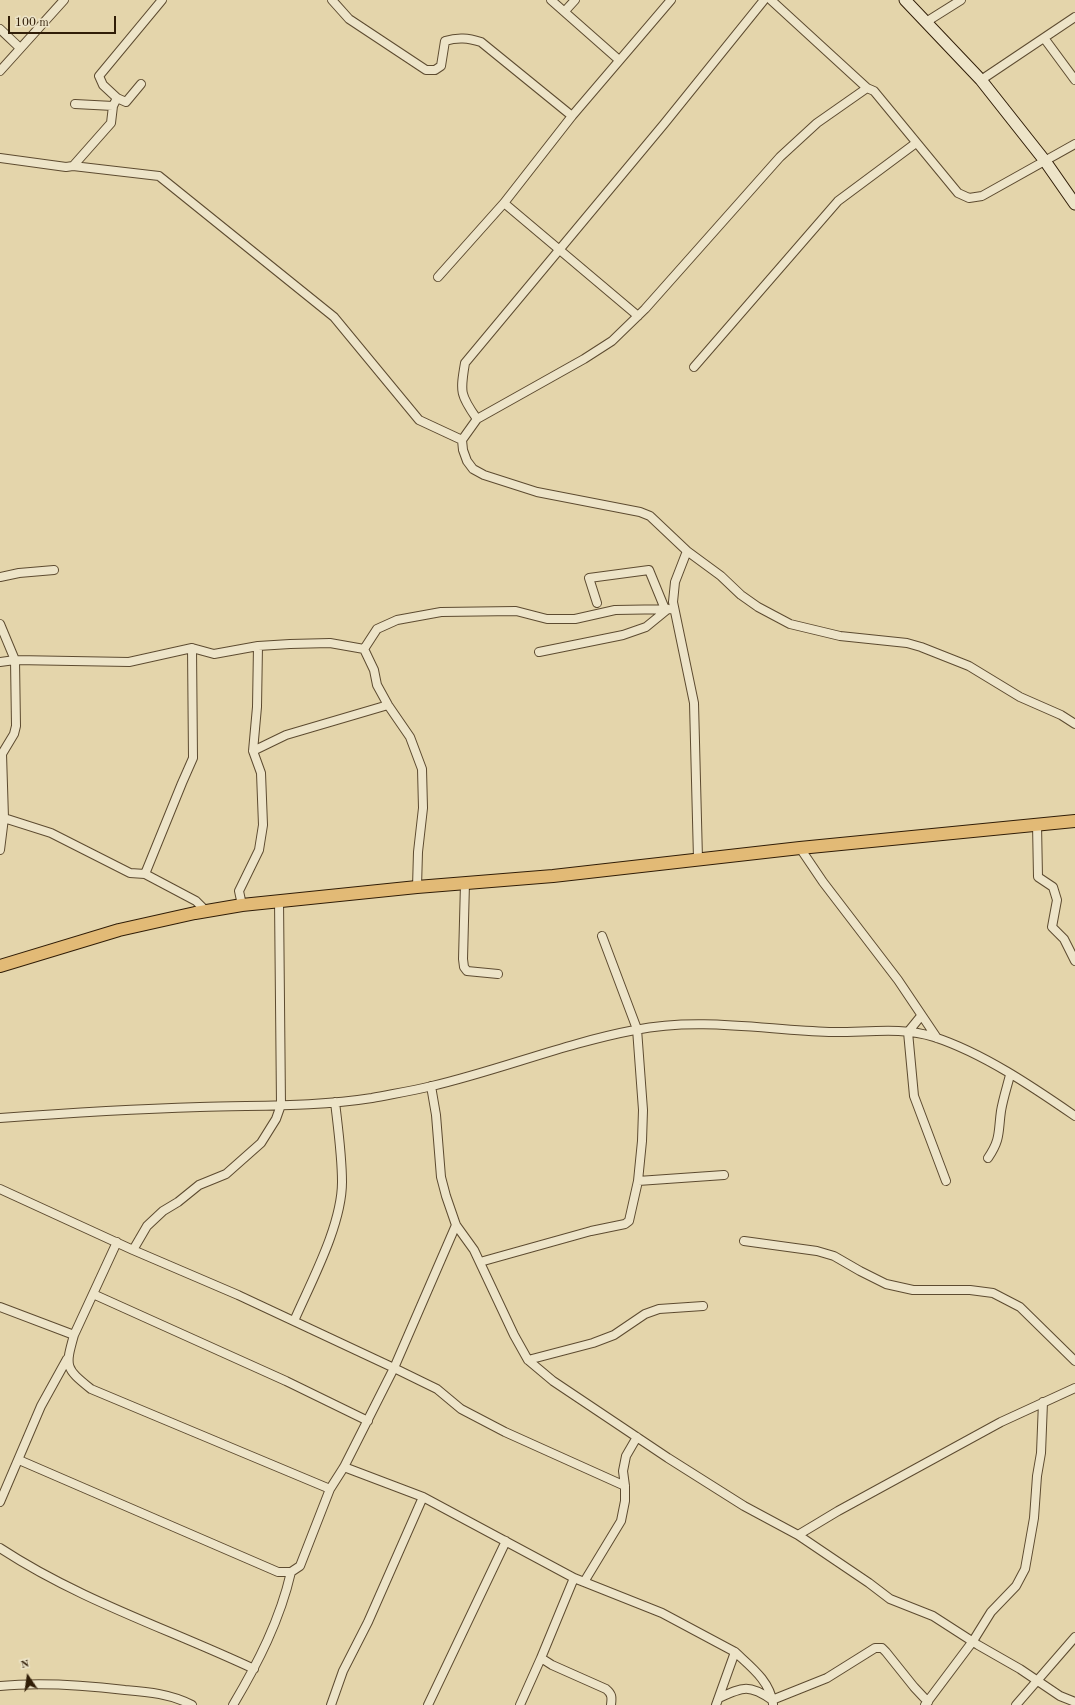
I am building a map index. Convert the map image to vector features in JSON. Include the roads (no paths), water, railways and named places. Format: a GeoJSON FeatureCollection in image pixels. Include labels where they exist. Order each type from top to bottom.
{"type":"FeatureCollection","features":[{"type":"Feature","properties":{"kind":"main road"},"geometry":{"type":"LineString","coordinates":[[905,0],[981,80],[1045,161],[1075,204]]}},
{"type":"Feature","properties":{"kind":"main road"},"geometry":{"type":"LineString","coordinates":[[0,966],[119,930],[206,911],[279,900],[568,874],[800,848],[1075,821]]}},
{"type":"Feature","properties":{"kind":"street"},"geometry":{"type":"LineString","coordinates":[[2,65],[20,48],[64,0]]}},
{"type":"Feature","properties":{"kind":"street"},"geometry":{"type":"LineString","coordinates":[[73,166],[111,123],[115,102],[103,85],[99,76],[162,0]]}},
{"type":"Feature","properties":{"kind":"street"},"geometry":{"type":"LineString","coordinates":[[332,0],[349,19],[426,70],[435,70],[441,66],[445,41],[454,38],[467,38],[481,42],[572,116]]}},
{"type":"Feature","properties":{"kind":"street"},"geometry":{"type":"LineString","coordinates":[[551,0],[619,60]]}},
{"type":"Feature","properties":{"kind":"street"},"geometry":{"type":"LineString","coordinates":[[565,11],[575,0]]}},
{"type":"Feature","properties":{"kind":"street"},"geometry":{"type":"LineString","coordinates":[[438,277],[504,203],[572,116],[671,0]]}},
{"type":"Feature","properties":{"kind":"street"},"geometry":{"type":"LineString","coordinates":[[477,419],[465,402],[462,393],[461,386],[465,364],[664,124],[764,0]]}},
{"type":"Feature","properties":{"kind":"street"},"geometry":{"type":"LineString","coordinates":[[771,0],[867,88],[874,91],[958,193],[969,198],[982,196],[1075,144]]}},
{"type":"Feature","properties":{"kind":"street"},"geometry":{"type":"LineString","coordinates":[[926,22],[961,0]]}},
{"type":"Feature","properties":{"kind":"street"},"geometry":{"type":"LineString","coordinates":[[981,80],[1075,18]]}},
{"type":"Feature","properties":{"kind":"street"},"geometry":{"type":"LineString","coordinates":[[0,29],[20,48]]}},
{"type":"Feature","properties":{"kind":"street"},"geometry":{"type":"LineString","coordinates":[[1044,38],[1075,80]]}},
{"type":"Feature","properties":{"kind":"street"},"geometry":{"type":"LineString","coordinates":[[75,104],[126,102],[141,84]]}},
{"type":"Feature","properties":{"kind":"street"},"geometry":{"type":"LineString","coordinates":[[867,88],[817,123],[780,157],[638,316],[612,341],[477,419],[462,440],[462,450],[472,469],[484,475],[537,492],[640,512],[650,516],[687,551],[721,576],[740,595],[758,607],[790,624],[840,636],[907,643],[921,647],[969,666],[1020,697],[1061,715],[1075,724]]}},
{"type":"Feature","properties":{"kind":"street"},"geometry":{"type":"LineString","coordinates":[[694,367],[838,201],[916,143]]}},
{"type":"Feature","properties":{"kind":"street"},"geometry":{"type":"LineString","coordinates":[[0,158],[66,167],[73,166],[159,176],[334,317],[419,420],[462,440]]}},
{"type":"Feature","properties":{"kind":"street"},"geometry":{"type":"LineString","coordinates":[[504,203],[560,248],[638,316]]}},
{"type":"Feature","properties":{"kind":"street"},"geometry":{"type":"LineString","coordinates":[[539,652],[623,635],[646,627],[669,609],[673,602],[675,582],[687,551]]}},
{"type":"Feature","properties":{"kind":"street"},"geometry":{"type":"LineString","coordinates":[[0,577],[19,573],[54,570]]}},
{"type":"Feature","properties":{"kind":"street"},"geometry":{"type":"LineString","coordinates":[[597,603],[589,578],[649,570],[669,609],[694,703],[698,859]]}},
{"type":"Feature","properties":{"kind":"street"},"geometry":{"type":"LineString","coordinates":[[364,649],[377,629],[397,620],[441,612],[516,611],[547,619],[575,619],[615,610],[669,609]]}},
{"type":"Feature","properties":{"kind":"street"},"geometry":{"type":"LineString","coordinates":[[0,624],[15,660],[16,726],[14,734],[4,742],[2,754],[2,817],[0,850]]}},
{"type":"Feature","properties":{"kind":"street"},"geometry":{"type":"LineString","coordinates":[[0,662],[15,660],[129,662],[192,648],[214,654],[258,646],[330,643],[364,649]]}},
{"type":"Feature","properties":{"kind":"street"},"geometry":{"type":"LineString","coordinates":[[242,905],[239,892],[259,850],[263,825],[261,773],[253,751],[257,707],[258,646]]}},
{"type":"Feature","properties":{"kind":"street"},"geometry":{"type":"LineString","coordinates":[[145,874],[193,758],[192,648]]}},
{"type":"Feature","properties":{"kind":"street"},"geometry":{"type":"LineString","coordinates":[[364,649],[374,670],[377,685],[388,705],[410,737],[422,769],[423,808],[418,852],[417,887]]}},
{"type":"Feature","properties":{"kind":"street"},"geometry":{"type":"LineString","coordinates":[[253,751],[286,735],[388,705]]}},
{"type":"Feature","properties":{"kind":"street"},"geometry":{"type":"LineString","coordinates":[[2,817],[52,833],[130,873],[145,874],[196,901],[206,911]]}},
{"type":"Feature","properties":{"kind":"street"},"geometry":{"type":"LineString","coordinates":[[1037,824],[1038,877],[1053,887],[1057,900],[1052,927],[1064,939],[1075,960]]}},
{"type":"Feature","properties":{"kind":"street"},"geometry":{"type":"LineString","coordinates":[[800,848],[823,882],[898,980],[937,1038]]}},
{"type":"Feature","properties":{"kind":"street"},"geometry":{"type":"LineString","coordinates":[[465,883],[464,967],[467,971],[498,974]]}},
{"type":"Feature","properties":{"kind":"street"},"geometry":{"type":"LineString","coordinates":[[133,1250],[147,1226],[163,1211],[178,1202],[198,1185],[226,1174],[261,1143],[276,1119],[281,1105],[279,900]]}},
{"type":"Feature","properties":{"kind":"street"},"geometry":{"type":"LineString","coordinates":[[480,1262],[591,1231],[625,1224],[630,1216],[638,1181],[642,1141],[643,1110],[637,1029],[602,936]]}},
{"type":"Feature","properties":{"kind":"street"},"geometry":{"type":"LineString","coordinates":[[921,1016],[908,1032],[914,1096],[946,1182]]}},
{"type":"Feature","properties":{"kind":"street"},"geometry":{"type":"LineString","coordinates":[[0,1118],[125,1109],[281,1105],[335,1102],[370,1098],[431,1086],[557,1049],[637,1029],[689,1024],[831,1032],[908,1032],[937,1038],[965,1050],[1010,1075],[1075,1116]]}},
{"type":"Feature","properties":{"kind":"street"},"geometry":{"type":"LineString","coordinates":[[988,1158],[996,1147],[999,1136],[1001,1111],[1010,1075]]}},
{"type":"Feature","properties":{"kind":"street"},"geometry":{"type":"LineString","coordinates":[[431,1086],[436,1115],[441,1177],[456,1225],[474,1250],[514,1335],[528,1360],[553,1381],[637,1437],[744,1506],[798,1535],[890,1599],[933,1616],[1037,1679],[1060,1696],[1075,1702]]}},
{"type":"Feature","properties":{"kind":"street"},"geometry":{"type":"LineString","coordinates":[[294,1321],[329,1240],[339,1204],[342,1182],[335,1102]]}},
{"type":"Feature","properties":{"kind":"street"},"geometry":{"type":"LineString","coordinates":[[638,1181],[724,1175]]}},
{"type":"Feature","properties":{"kind":"street"},"geometry":{"type":"LineString","coordinates":[[0,1189],[133,1250],[238,1295],[394,1368],[437,1389],[461,1409],[505,1432],[625,1486]]}},
{"type":"Feature","properties":{"kind":"street"},"geometry":{"type":"LineString","coordinates":[[18,1460],[278,1572],[291,1572],[300,1566],[330,1489],[344,1467],[394,1368],[456,1225]]}},
{"type":"Feature","properties":{"kind":"street"},"geometry":{"type":"LineString","coordinates":[[744,1241],[818,1251],[834,1256],[860,1272],[886,1284],[913,1290],[970,1290],[993,1293],[1020,1307],[1075,1361]]}},
{"type":"Feature","properties":{"kind":"street"},"geometry":{"type":"LineString","coordinates":[[0,1502],[41,1406],[68,1359],[74,1335],[117,1242]]}},
{"type":"Feature","properties":{"kind":"street"},"geometry":{"type":"LineString","coordinates":[[93,1294],[286,1381],[368,1421]]}},
{"type":"Feature","properties":{"kind":"street"},"geometry":{"type":"LineString","coordinates":[[528,1360],[593,1343],[614,1335],[646,1314],[659,1308],[703,1306]]}},
{"type":"Feature","properties":{"kind":"street"},"geometry":{"type":"LineString","coordinates":[[0,1307],[74,1335]]}},
{"type":"Feature","properties":{"kind":"street"},"geometry":{"type":"LineString","coordinates":[[68,1359],[72,1374],[91,1389],[330,1489]]}},
{"type":"Feature","properties":{"kind":"street"},"geometry":{"type":"LineString","coordinates":[[798,1535],[838,1511],[1001,1422],[1075,1388]]}},
{"type":"Feature","properties":{"kind":"street"},"geometry":{"type":"LineString","coordinates":[[773,1703],[827,1678],[875,1648],[882,1648],[927,1704],[973,1641],[991,1612],[1016,1586],[1025,1569],[1034,1518],[1037,1476],[1042,1452],[1043,1402]]}},
{"type":"Feature","properties":{"kind":"street"},"geometry":{"type":"LineString","coordinates":[[584,1582],[621,1521],[625,1486],[623,1471],[626,1456],[637,1437]]}},
{"type":"Feature","properties":{"kind":"street"},"geometry":{"type":"LineString","coordinates":[[344,1467],[423,1497],[574,1578],[662,1613],[735,1652],[756,1671],[766,1684],[773,1703]]}},
{"type":"Feature","properties":{"kind":"street"},"geometry":{"type":"LineString","coordinates":[[331,1705],[343,1671],[368,1622],[423,1497]]}},
{"type":"Feature","properties":{"kind":"street"},"geometry":{"type":"LineString","coordinates":[[428,1705],[506,1541]]}},
{"type":"Feature","properties":{"kind":"street"},"geometry":{"type":"LineString","coordinates":[[0,1548],[21,1562],[135,1618],[208,1647],[254,1669]]}},
{"type":"Feature","properties":{"kind":"street"},"geometry":{"type":"LineString","coordinates":[[233,1705],[254,1669],[272,1630],[286,1593],[291,1572]]}},
{"type":"Feature","properties":{"kind":"street"},"geometry":{"type":"LineString","coordinates":[[520,1705],[574,1578]]}},
{"type":"Feature","properties":{"kind":"street"},"geometry":{"type":"LineString","coordinates":[[1016,1705],[1075,1637]]}},
{"type":"Feature","properties":{"kind":"street"},"geometry":{"type":"LineString","coordinates":[[717,1702],[735,1652]]}},
{"type":"Feature","properties":{"kind":"street"},"geometry":{"type":"LineString","coordinates":[[541,1658],[552,1665],[606,1689],[611,1693],[611,1705]]}},
{"type":"Feature","properties":{"kind":"street"},"geometry":{"type":"LineString","coordinates":[[0,1686],[27,1683],[88,1685],[169,1695],[192,1705]]}},
{"type":"Feature","properties":{"kind":"street"},"geometry":{"type":"LineString","coordinates":[[717,1702],[736,1691],[750,1688],[755,1689],[773,1703]]}}]}
